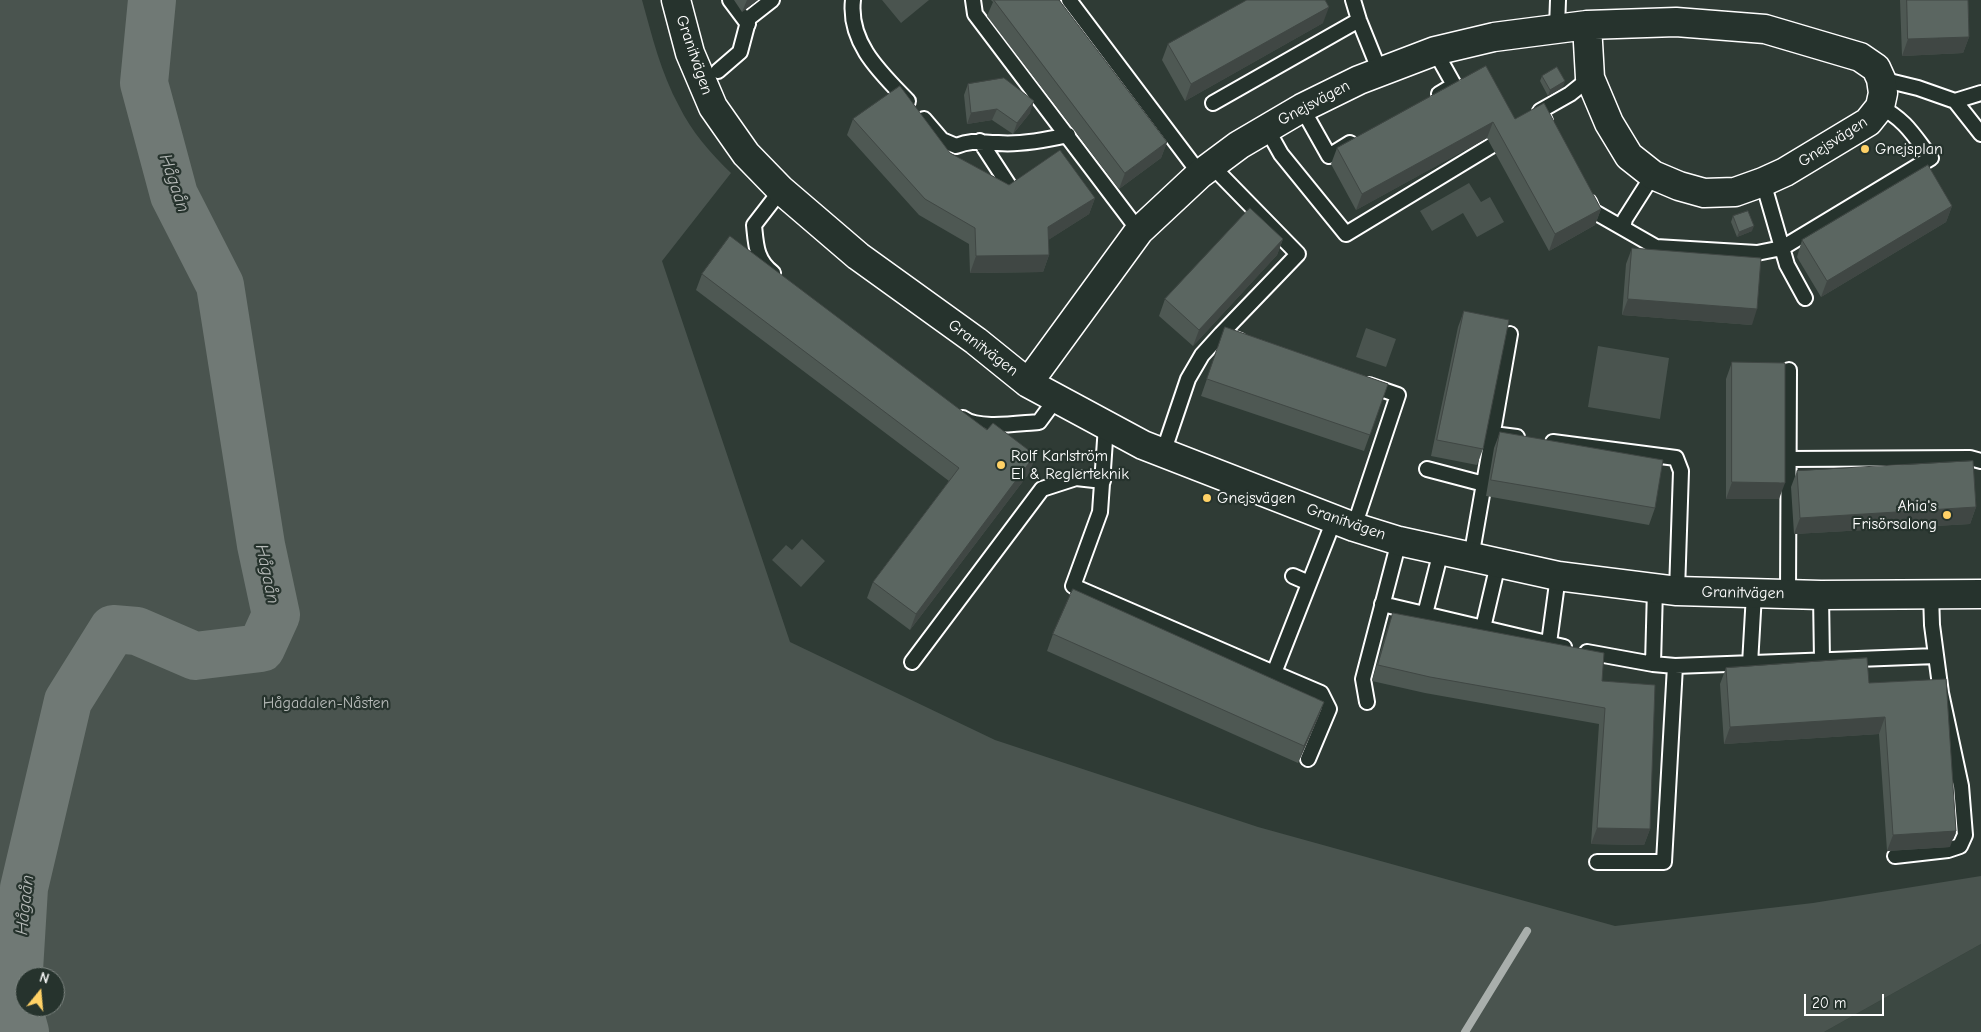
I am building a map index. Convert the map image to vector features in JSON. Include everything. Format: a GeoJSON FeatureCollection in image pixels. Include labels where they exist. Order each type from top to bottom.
{"type":"FeatureCollection","features":[{"type":"Feature","properties":{"kind":"street","name":"Granitvägen"},"geometry":{"type":"LineString","coordinates":[[676,0],[690,53],[713,107],[746,154],[781,190],[858,256],[976,341],[1028,383],[1106,426],[1163,453],[1344,523],[1399,541],[1558,576],[1666,590],[1754,594],[1981,594]]}},
{"type":"Feature","properties":{"kind":"street","name":"Gnejsvägen"},"geometry":{"type":"LineString","coordinates":[[1028,383],[1139,231],[1206,169],[1239,145],[1302,108],[1359,80],[1435,50],[1494,36],[1587,25],[1676,22],[1766,29],[1860,57],[1876,68],[1881,79],[1883,94],[1880,107],[1868,122],[1785,172],[1735,192],[1704,193],[1679,186],[1653,175],[1629,156],[1608,123],[1590,78],[1587,25]]}},
{"type":"Feature","properties":{"kind":"lane"},"geometry":{"type":"LineString","coordinates":[[730,0],[748,24]]}},
{"type":"Feature","properties":{"kind":"lane"},"geometry":{"type":"LineString","coordinates":[[718,71],[740,52],[749,18],[772,0]]}},
{"type":"Feature","properties":{"kind":"lane"},"geometry":{"type":"LineString","coordinates":[[853,0],[852,13],[855,28],[863,49],[942,140],[956,146],[969,140],[998,144],[1068,135]]}},
{"type":"Feature","properties":{"kind":"lane"},"geometry":{"type":"LineString","coordinates":[[972,0],[975,14],[1139,231]]}},
{"type":"Feature","properties":{"kind":"lane"},"geometry":{"type":"LineString","coordinates":[[1069,0],[1206,169],[1298,254],[1202,355],[1188,379],[1163,453]]}},
{"type":"Feature","properties":{"kind":"lane"},"geometry":{"type":"LineString","coordinates":[[1353,0],[1380,72]]}},
{"type":"Feature","properties":{"kind":"lane"},"geometry":{"type":"LineString","coordinates":[[1558,0],[1558,28]]}},
{"type":"Feature","properties":{"kind":"lane"},"geometry":{"type":"LineString","coordinates":[[1213,103],[1359,20]]}},
{"type":"Feature","properties":{"kind":"lane"},"geometry":{"type":"LineString","coordinates":[[1429,99],[1454,85],[1435,50]]}},
{"type":"Feature","properties":{"kind":"lane"},"geometry":{"type":"LineString","coordinates":[[1551,132],[1540,111],[1570,94],[1590,78]]}},
{"type":"Feature","properties":{"kind":"lane"},"geometry":{"type":"LineString","coordinates":[[1881,79],[1918,88],[1955,101],[1981,134]]}},
{"type":"Feature","properties":{"kind":"lane"},"geometry":{"type":"LineString","coordinates":[[1955,101],[1981,93]]}},
{"type":"Feature","properties":{"kind":"lane"},"geometry":{"type":"LineString","coordinates":[[1581,186],[1594,211],[1656,247],[1757,253],[1782,248],[1931,158],[1910,129],[1896,115],[1880,107]]}},
{"type":"Feature","properties":{"kind":"lane"},"geometry":{"type":"LineString","coordinates":[[1302,108],[1329,156],[1362,137]]}},
{"type":"Feature","properties":{"kind":"lane"},"geometry":{"type":"LineString","coordinates":[[1266,129],[1281,154],[1346,234],[1491,146]]}},
{"type":"Feature","properties":{"kind":"lane"},"geometry":{"type":"LineString","coordinates":[[980,141],[1008,184]]}},
{"type":"Feature","properties":{"kind":"lane"},"geometry":{"type":"LineString","coordinates":[[1623,228],[1625,219],[1653,175]]}},
{"type":"Feature","properties":{"kind":"lane"},"geometry":{"type":"LineString","coordinates":[[1763,182],[1787,265],[1805,298]]}},
{"type":"Feature","properties":{"kind":"lane"},"geometry":{"type":"LineString","coordinates":[[781,190],[754,225],[756,250],[766,268],[782,280]]}},
{"type":"Feature","properties":{"kind":"lane"},"geometry":{"type":"LineString","coordinates":[[1221,334],[1249,344]]}},
{"type":"Feature","properties":{"kind":"lane"},"geometry":{"type":"LineString","coordinates":[[1471,558],[1510,334]]}},
{"type":"Feature","properties":{"kind":"lane"},"geometry":{"type":"LineString","coordinates":[[1788,594],[1789,370]]}},
{"type":"Feature","properties":{"kind":"lane"},"geometry":{"type":"LineString","coordinates":[[1274,672],[1309,583],[1344,523],[1398,395],[1360,382]]}},
{"type":"Feature","properties":{"kind":"lane"},"geometry":{"type":"LineString","coordinates":[[953,411],[969,423],[1039,422],[1056,399]]}},
{"type":"Feature","properties":{"kind":"lane"},"geometry":{"type":"LineString","coordinates":[[1106,426],[1106,491],[1073,586],[1321,693],[1329,708],[1308,759]]}},
{"type":"Feature","properties":{"kind":"lane"},"geometry":{"type":"LineString","coordinates":[[1493,434],[1676,458],[1681,471],[1666,590],[1653,664]]}},
{"type":"Feature","properties":{"kind":"lane"},"geometry":{"type":"LineString","coordinates":[[1788,458],[1970,458],[1981,461]]}},
{"type":"Feature","properties":{"kind":"lane"},"geometry":{"type":"LineString","coordinates":[[1427,469],[1484,484]]}},
{"type":"Feature","properties":{"kind":"lane"},"geometry":{"type":"LineString","coordinates":[[912,662],[1042,489],[1076,478],[1106,491]]}},
{"type":"Feature","properties":{"kind":"lane"},"geometry":{"type":"LineString","coordinates":[[1367,702],[1363,679],[1399,541]]}},
{"type":"Feature","properties":{"kind":"lane"},"geometry":{"type":"LineString","coordinates":[[1425,614],[1441,551]]}},
{"type":"Feature","properties":{"kind":"lane"},"geometry":{"type":"LineString","coordinates":[[1483,628],[1498,564]]}},
{"type":"Feature","properties":{"kind":"lane"},"geometry":{"type":"LineString","coordinates":[[1293,576],[1309,583]]}},
{"type":"Feature","properties":{"kind":"lane"},"geometry":{"type":"LineString","coordinates":[[1549,643],[1558,576]]}},
{"type":"Feature","properties":{"kind":"lane"},"geometry":{"type":"LineString","coordinates":[[1750,664],[1754,594]]}},
{"type":"Feature","properties":{"kind":"lane"},"geometry":{"type":"LineString","coordinates":[[1895,856],[1948,850],[1960,846],[1965,835],[1961,786],[1941,692],[1932,625],[1931,594]]}},
{"type":"Feature","properties":{"kind":"lane"},"geometry":{"type":"LineString","coordinates":[[1821,595],[1822,661]]}},
{"type":"Feature","properties":{"kind":"lane"},"geometry":{"type":"LineString","coordinates":[[1382,604],[1599,655],[1653,664],[1675,666],[1750,664],[1936,656]]}},
{"type":"Feature","properties":{"kind":"lane"},"geometry":{"type":"LineString","coordinates":[[1597,862],[1664,862],[1675,666]]}},
{"type":"Feature","properties":{"kind":"shaded area"},"geometry":{"type":"Polygon","coordinates":[[[1981,944],[1981,1032],[1824,1032],[1981,944]]]}},
{"type":"Feature","properties":{"kind":"green space","name":"Hågadalen-Nåsten"},"geometry":{"type":"Polygon","coordinates":[[[0,0],[642,0],[662,67],[679,106],[702,142],[731,173],[662,261],[790,642],[995,740],[1258,827],[1615,926],[1813,903],[1981,876],[1981,944],[1824,1032],[0,1032],[0,0]]]}},
{"type":"Feature","properties":{"kind":"green space"},"geometry":{"type":"Polygon","coordinates":[[[882,0],[929,0],[901,23],[882,0]]]}},
{"type":"Feature","properties":{"kind":"green space"},"geometry":{"type":"Polygon","coordinates":[[[1469,183],[1481,202],[1490,197],[1504,222],[1477,237],[1463,213],[1432,231],[1420,211],[1469,183]]]}},
{"type":"Feature","properties":{"kind":"green space"},"geometry":{"type":"Polygon","coordinates":[[[1366,328],[1396,339],[1386,367],[1356,357],[1366,328]]]}},
{"type":"Feature","properties":{"kind":"green space"},"geometry":{"type":"Polygon","coordinates":[[[1598,346],[1669,358],[1660,419],[1588,407],[1598,346]]]}},
{"type":"Feature","properties":{"kind":"green space"},"geometry":{"type":"Polygon","coordinates":[[[802,539],[825,561],[801,587],[772,560],[786,545],[792,550],[802,539]]]}},
{"type":"Feature","properties":{"kind":"building"},"geometry":{"type":"Polygon","coordinates":[[[994,0],[1059,0],[1167,142],[1125,173],[994,0]]]}},
{"type":"Feature","properties":{"kind":"building"},"geometry":{"type":"Polygon","coordinates":[[[1247,0],[1325,0],[1329,7],[1191,84],[1168,44],[1247,0]]]}},
{"type":"Feature","properties":{"kind":"building"},"geometry":{"type":"Polygon","coordinates":[[[1907,0],[1968,0],[1969,37],[1908,39],[1907,0]]]}},
{"type":"Feature","properties":{"kind":"building"},"geometry":{"type":"Polygon","coordinates":[[[1486,66],[1515,119],[1544,103],[1601,209],[1555,234],[1493,122],[1362,194],[1337,148],[1486,66]]]}},
{"type":"Feature","properties":{"kind":"building"},"geometry":{"type":"Polygon","coordinates":[[[1557,67],[1565,81],[1550,90],[1542,76],[1557,67]]]}},
{"type":"Feature","properties":{"kind":"building"},"geometry":{"type":"Polygon","coordinates":[[[1004,78],[1034,101],[1017,123],[997,109],[971,113],[968,84],[1004,78]]]}},
{"type":"Feature","properties":{"kind":"building"},"geometry":{"type":"Polygon","coordinates":[[[900,86],[950,153],[1009,185],[1060,150],[1095,198],[1048,227],[1049,255],[976,256],[975,228],[925,199],[853,119],[900,86]]]}},
{"type":"Feature","properties":{"kind":"building"},"geometry":{"type":"Polygon","coordinates":[[[1928,165],[1952,206],[1827,281],[1802,240],[1928,165]]]}},
{"type":"Feature","properties":{"kind":"building"},"geometry":{"type":"Polygon","coordinates":[[[1250,208],[1283,239],[1199,330],[1165,299],[1250,208]]]}},
{"type":"Feature","properties":{"kind":"building"},"geometry":{"type":"Polygon","coordinates":[[[1748,211],[1754,226],[1739,232],[1733,216],[1748,211]]]}},
{"type":"Feature","properties":{"kind":"building"},"geometry":{"type":"Polygon","coordinates":[[[730,236],[987,430],[993,423],[1035,455],[916,614],[873,582],[959,468],[702,274],[730,236]]]}},
{"type":"Feature","properties":{"kind":"building"},"geometry":{"type":"Polygon","coordinates":[[[1632,248],[1761,258],[1757,309],[1628,299],[1632,248]]]}},
{"type":"Feature","properties":{"kind":"building"},"geometry":{"type":"Polygon","coordinates":[[[1464,311],[1509,320],[1483,449],[1437,440],[1464,311]]]}},
{"type":"Feature","properties":{"kind":"building"},"geometry":{"type":"Polygon","coordinates":[[[1225,327],[1388,384],[1370,435],[1207,379],[1225,327]]]}},
{"type":"Feature","properties":{"kind":"building"},"geometry":{"type":"Polygon","coordinates":[[[1732,362],[1785,363],[1785,483],[1732,482],[1732,362]]]}},
{"type":"Feature","properties":{"kind":"building"},"geometry":{"type":"Polygon","coordinates":[[[1500,432],[1663,460],[1655,508],[1491,480],[1500,432]]]}},
{"type":"Feature","properties":{"kind":"building"},"geometry":{"type":"Polygon","coordinates":[[[1973,461],[1976,507],[1800,518],[1797,471],[1973,461]]]}},
{"type":"Feature","properties":{"kind":"building"},"geometry":{"type":"Polygon","coordinates":[[[1073,589],[1324,702],[1304,746],[1053,634],[1073,589]]]}},
{"type":"Feature","properties":{"kind":"building"},"geometry":{"type":"Polygon","coordinates":[[[1393,613],[1604,653],[1602,681],[1655,685],[1650,829],[1597,828],[1605,708],[1430,677],[1378,665],[1393,613]]]}},
{"type":"Feature","properties":{"kind":"building"},"geometry":{"type":"Polygon","coordinates":[[[1867,658],[1869,683],[1946,679],[1956,831],[1893,835],[1885,717],[1730,727],[1726,668],[1867,658]]]}},
{"type":"Feature","properties":{"kind":"waterway","name":"Hågaån"},"geometry":{"type":"LineString","coordinates":[[25,1032],[17,1003],[24,888],[68,701],[113,629],[137,631],[195,656],[261,648],[276,615],[261,545],[220,285],[174,195],[144,83],[152,0]]}},
{"type":"Feature","properties":{"kind":"waterway"},"geometry":{"type":"LineString","coordinates":[[1465,1032],[1527,931]]}},
{"type":"Feature","properties":{"kind":"place","name":"Gnejsplan"},"geometry":{"type":"Point","coordinates":[1865,149]}},
{"type":"Feature","properties":{"kind":"place","name":"Rolf Karlström El & Reglerteknik"},"geometry":{"type":"Point","coordinates":[1001,465]}},
{"type":"Feature","properties":{"kind":"place","name":"Gnejsvägen"},"geometry":{"type":"Point","coordinates":[1207,498]}},
{"type":"Feature","properties":{"kind":"place","name":"Ahia's Frisörsalong"},"geometry":{"type":"Point","coordinates":[1947,515]}}]}
